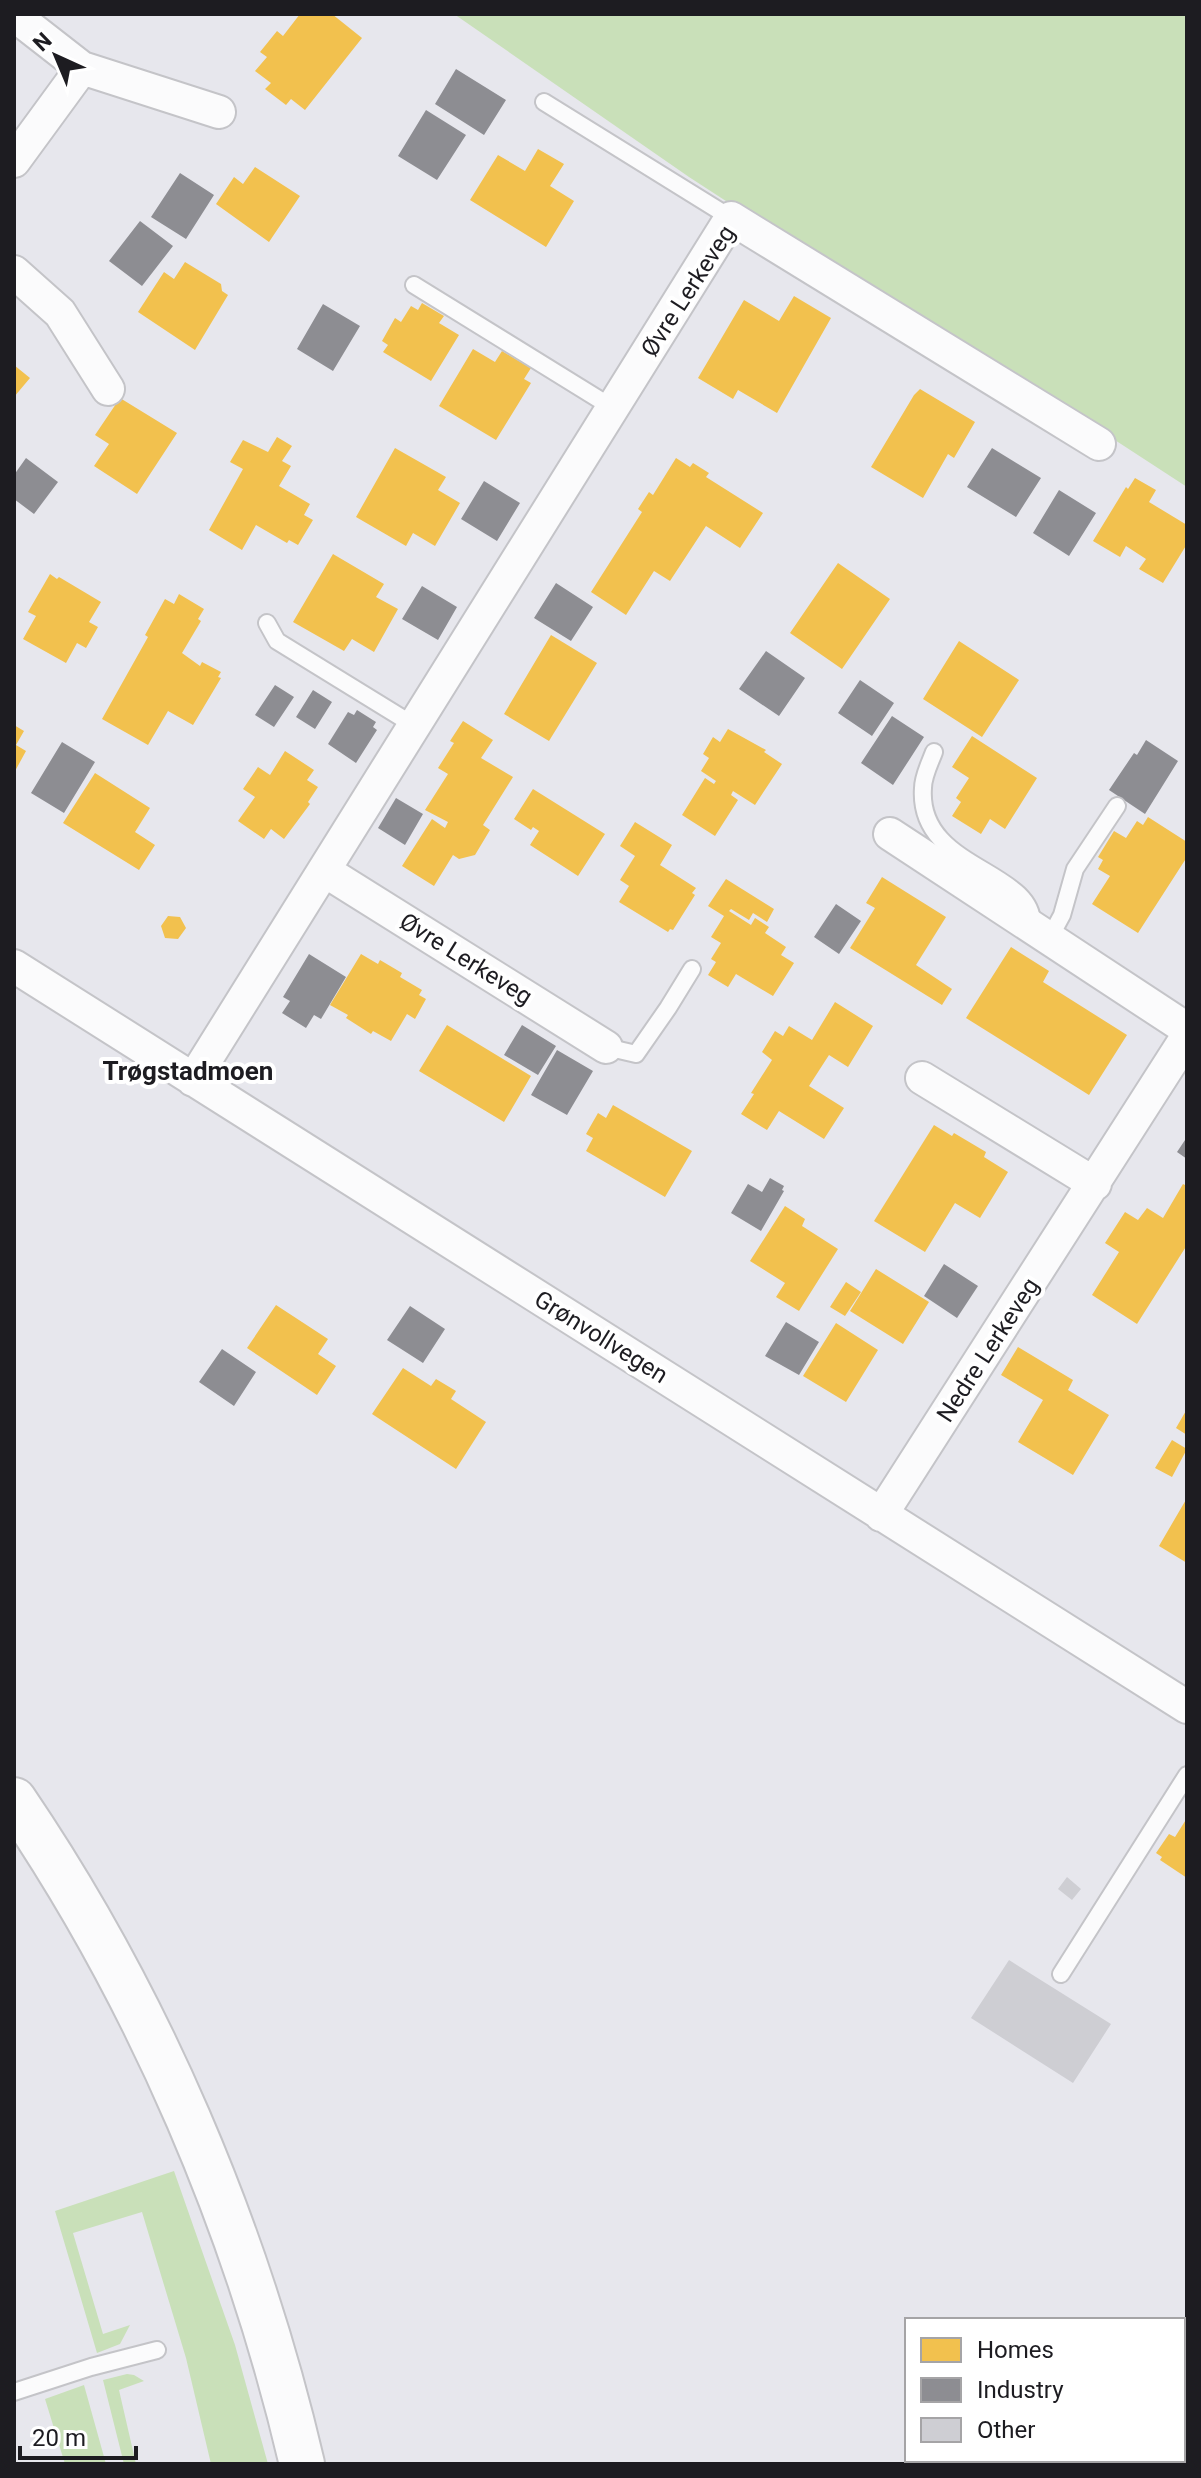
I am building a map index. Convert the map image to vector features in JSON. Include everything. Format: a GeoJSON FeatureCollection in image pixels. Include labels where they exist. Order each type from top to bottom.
{"type":"FeatureCollection","features":[{"type":"Feature","properties":{"kind":"main road"},"geometry":{"type":"LineString","coordinates":[[14,1800],[108,1955],[189,2123],[225,2209],[252,2287],[302,2464]]}},
{"type":"Feature","properties":{"kind":"street"},"geometry":{"type":"LineString","coordinates":[[14,15],[82,68],[219,112]]}},
{"type":"Feature","properties":{"kind":"street"},"geometry":{"type":"LineString","coordinates":[[14,161],[82,68]]}},
{"type":"Feature","properties":{"kind":"street","name":"Øvre Lerkeveg"},"geometry":{"type":"LineString","coordinates":[[193,1080],[731,218],[1099,444]]}},
{"type":"Feature","properties":{"kind":"street"},"geometry":{"type":"LineString","coordinates":[[14,272],[60,313],[108,389]]}},
{"type":"Feature","properties":{"kind":"street"},"geometry":{"type":"LineString","coordinates":[[890,834],[1187,1029]]}},
{"type":"Feature","properties":{"kind":"street","name":"Øvre Lerkeveg"},"geometry":{"type":"LineString","coordinates":[[325,871],[606,1047]]}},
{"type":"Feature","properties":{"kind":"street","name":"Grønvollvegen"},"geometry":{"type":"LineString","coordinates":[[14,966],[1187,1707]]}},
{"type":"Feature","properties":{"kind":"street","name":"Nedre Lerkeveg"},"geometry":{"type":"LineString","coordinates":[[881,1515],[1187,1037]]}},
{"type":"Feature","properties":{"kind":"street"},"geometry":{"type":"LineString","coordinates":[[922,1078],[1095,1184]]}},
{"type":"Feature","properties":{"kind":"lane"},"geometry":{"type":"LineString","coordinates":[[544,102],[731,218]]}},
{"type":"Feature","properties":{"kind":"lane"},"geometry":{"type":"LineString","coordinates":[[414,285],[613,408]]}},
{"type":"Feature","properties":{"kind":"lane"},"geometry":{"type":"LineString","coordinates":[[267,623],[277,641],[415,726]]}},
{"type":"Feature","properties":{"kind":"lane"},"geometry":{"type":"LineString","coordinates":[[934,752],[923,784],[923,803],[930,828],[949,849],[1024,897],[1040,933],[1062,915],[1075,869],[1117,806]]}},
{"type":"Feature","properties":{"kind":"lane"},"geometry":{"type":"LineString","coordinates":[[606,1047],[636,1054],[692,969]]}},
{"type":"Feature","properties":{"kind":"lane"},"geometry":{"type":"LineString","coordinates":[[1061,1974],[1187,1775]]}},
{"type":"Feature","properties":{"kind":"lane"},"geometry":{"type":"LineString","coordinates":[[14,2392],[157,2350]]}},
{"type":"Feature","properties":{"kind":"green space"},"geometry":{"type":"Polygon","coordinates":[[[454,14],[1187,14],[1187,487],[1078,416],[877,299],[689,177],[454,14]]]}},
{"type":"Feature","properties":{"kind":"green space"},"geometry":{"type":"Polygon","coordinates":[[[174,2171],[235,2345],[268,2464],[211,2464],[186,2358],[142,2212],[73,2233],[103,2334],[130,2325],[120,2344],[97,2353],[55,2211],[174,2171]]]}},
{"type":"Feature","properties":{"kind":"green space"},"geometry":{"type":"Polygon","coordinates":[[[127,2374],[144,2381],[119,2390],[136,2464],[124,2464],[103,2380],[127,2374]]]}},
{"type":"Feature","properties":{"kind":"green space"},"geometry":{"type":"Polygon","coordinates":[[[84,2385],[106,2464],[65,2464],[45,2399],[84,2385]]]}},
{"type":"Feature","properties":{"kind":"building: Homes"},"geometry":{"type":"Polygon","coordinates":[[[300,14],[332,14],[362,38],[305,110],[291,99],[286,105],[265,89],[271,83],[255,71],[267,57],[260,52],[277,31],[283,36],[300,14]]]}},
{"type":"Feature","properties":{"kind":"building: Homes"},"geometry":{"type":"Polygon","coordinates":[[[538,149],[564,164],[550,186],[574,201],[546,247],[470,200],[498,155],[525,171],[538,149]]]}},
{"type":"Feature","properties":{"kind":"building: Homes"},"geometry":{"type":"Polygon","coordinates":[[[255,167],[300,196],[269,242],[216,204],[234,177],[243,184],[255,167]]]}},
{"type":"Feature","properties":{"kind":"building: Homes"},"geometry":{"type":"Polygon","coordinates":[[[185,262],[221,284],[222,291],[228,295],[195,350],[138,312],[164,272],[174,279],[185,262]]]}},
{"type":"Feature","properties":{"kind":"building: Homes"},"geometry":{"type":"Polygon","coordinates":[[[794,296],[831,318],[777,413],[738,390],[733,399],[698,378],[744,300],[779,321],[794,296]]]}},
{"type":"Feature","properties":{"kind":"building: Homes"},"geometry":{"type":"Polygon","coordinates":[[[422,303],[444,316],[439,323],[459,335],[431,381],[383,352],[388,345],[382,341],[395,318],[401,322],[411,306],[418,310],[422,303]]]}},
{"type":"Feature","properties":{"kind":"building: Homes"},"geometry":{"type":"Polygon","coordinates":[[[473,349],[495,362],[502,351],[531,368],[524,379],[531,383],[496,440],[439,406],[473,349]]]}},
{"type":"Feature","properties":{"kind":"building: Homes"},"geometry":{"type":"Polygon","coordinates":[[[14,365],[30,378],[14,397],[14,365]]]}},
{"type":"Feature","properties":{"kind":"building: Homes"},"geometry":{"type":"Polygon","coordinates":[[[920,389],[975,422],[954,458],[948,454],[923,498],[871,467],[920,389]]]}},
{"type":"Feature","properties":{"kind":"building: Homes"},"geometry":{"type":"Polygon","coordinates":[[[120,398],[177,433],[137,494],[94,466],[109,444],[95,435],[120,398]]]}},
{"type":"Feature","properties":{"kind":"building: Homes"},"geometry":{"type":"Polygon","coordinates":[[[277,437],[292,446],[282,461],[291,466],[279,486],[310,504],[304,515],[313,520],[298,545],[289,540],[287,543],[256,525],[242,550],[209,530],[243,469],[230,462],[243,440],[268,452],[277,437]]]}},
{"type":"Feature","properties":{"kind":"building: Homes"},"geometry":{"type":"Polygon","coordinates":[[[395,448],[446,477],[438,490],[460,503],[435,546],[413,533],[406,546],[356,517],[395,448]]]}},
{"type":"Feature","properties":{"kind":"building: Homes"},"geometry":{"type":"Polygon","coordinates":[[[676,458],[690,467],[693,463],[709,473],[706,477],[763,513],[740,548],[706,526],[670,581],[654,571],[626,615],[591,592],[642,512],[638,509],[649,492],[653,495],[676,458]]]}},
{"type":"Feature","properties":{"kind":"building: Homes"},"geometry":{"type":"Polygon","coordinates":[[[1135,478],[1156,490],[1149,502],[1187,525],[1187,544],[1163,583],[1139,569],[1146,559],[1126,546],[1120,557],[1093,541],[1126,487],[1128,489],[1135,478]]]}},
{"type":"Feature","properties":{"kind":"building: Homes"},"geometry":{"type":"Polygon","coordinates":[[[333,554],[384,584],[376,597],[398,609],[374,652],[352,639],[344,651],[293,622],[333,554]]]}},
{"type":"Feature","properties":{"kind":"building: Homes"},"geometry":{"type":"Polygon","coordinates":[[[838,563],[890,599],[842,669],[790,633],[838,563]]]}},
{"type":"Feature","properties":{"kind":"building: Homes"},"geometry":{"type":"Polygon","coordinates":[[[50,574],[101,602],[89,622],[98,627],[86,648],[77,643],[66,663],[23,639],[36,616],[28,612],[50,574]]]}},
{"type":"Feature","properties":{"kind":"building: Homes"},"geometry":{"type":"Polygon","coordinates":[[[179,594],[204,609],[198,619],[201,621],[182,653],[200,666],[202,662],[221,672],[218,677],[221,678],[193,725],[168,711],[148,745],[102,719],[148,637],[145,635],[165,599],[174,604],[179,594]]]}},
{"type":"Feature","properties":{"kind":"building: Homes"},"geometry":{"type":"Polygon","coordinates":[[[551,635],[597,663],[549,741],[504,714],[551,635]]]}},
{"type":"Feature","properties":{"kind":"building: Homes"},"geometry":{"type":"Polygon","coordinates":[[[959,641],[1019,680],[982,737],[923,699],[959,641]]]}},
{"type":"Feature","properties":{"kind":"building: Homes"},"geometry":{"type":"Polygon","coordinates":[[[463,721],[493,740],[481,758],[513,777],[483,825],[490,830],[475,855],[459,859],[453,855],[434,886],[402,866],[432,819],[445,828],[448,822],[425,810],[448,774],[438,768],[463,721]]]}},
{"type":"Feature","properties":{"kind":"building: Homes"},"geometry":{"type":"Polygon","coordinates":[[[14,725],[24,731],[16,745],[26,751],[14,773],[14,725]]]}},
{"type":"Feature","properties":{"kind":"building: Homes"},"geometry":{"type":"Polygon","coordinates":[[[728,729],[766,750],[764,752],[782,764],[755,805],[733,791],[731,795],[738,800],[715,836],[682,815],[705,778],[714,784],[716,781],[701,771],[709,758],[703,754],[713,737],[720,742],[728,729]]]}},
{"type":"Feature","properties":{"kind":"building: Homes"},"geometry":{"type":"Polygon","coordinates":[[[972,736],[1037,778],[1005,829],[990,819],[981,834],[952,816],[961,802],[956,798],[969,778],[952,767],[972,736]]]}},
{"type":"Feature","properties":{"kind":"building: Homes"},"geometry":{"type":"Polygon","coordinates":[[[285,751],[314,770],[307,780],[318,787],[308,802],[310,804],[284,839],[271,829],[264,839],[238,821],[255,797],[243,789],[258,767],[270,775],[285,751]]]}},
{"type":"Feature","properties":{"kind":"building: Homes"},"geometry":{"type":"Polygon","coordinates":[[[95,773],[150,808],[135,832],[155,845],[139,870],[63,823],[95,773]]]}},
{"type":"Feature","properties":{"kind":"building: Homes"},"geometry":{"type":"Polygon","coordinates":[[[533,789],[605,834],[578,876],[530,845],[539,831],[533,827],[531,830],[514,819],[533,789]]]}},
{"type":"Feature","properties":{"kind":"building: Homes"},"geometry":{"type":"Polygon","coordinates":[[[1148,817],[1187,842],[1187,857],[1138,933],[1092,904],[1110,876],[1098,869],[1103,860],[1098,857],[1114,831],[1126,838],[1137,821],[1143,825],[1148,817]]]}},
{"type":"Feature","properties":{"kind":"building: Homes"},"geometry":{"type":"Polygon","coordinates":[[[635,822],[672,845],[660,865],[696,888],[692,893],[695,895],[673,930],[668,932],[619,902],[629,886],[620,880],[635,856],[620,846],[635,822]]]}},
{"type":"Feature","properties":{"kind":"building: Homes"},"geometry":{"type":"Polygon","coordinates":[[[882,877],[946,917],[916,965],[952,989],[942,1005],[850,948],[875,908],[866,903],[882,877]]]}},
{"type":"Feature","properties":{"kind":"building: Homes"},"geometry":{"type":"Polygon","coordinates":[[[726,879],[774,909],[767,922],[753,913],[749,920],[731,909],[729,911],[751,925],[755,918],[769,927],[765,933],[786,947],[781,955],[794,963],[773,996],[736,974],[728,987],[708,975],[716,962],[711,959],[721,943],[711,937],[724,916],[708,906],[726,879]]]}},
{"type":"Feature","properties":{"kind":"building: Homes"},"geometry":{"type":"Polygon","coordinates":[[[168,916],[180,917],[186,928],[178,939],[165,938],[161,926],[168,916]]]}},
{"type":"Feature","properties":{"kind":"building: Homes"},"geometry":{"type":"Polygon","coordinates":[[[1011,947],[1049,971],[1043,982],[1127,1035],[1089,1095],[966,1018],[1011,947]]]}},
{"type":"Feature","properties":{"kind":"building: Homes"},"geometry":{"type":"Polygon","coordinates":[[[361,954],[378,964],[380,960],[402,973],[400,977],[422,990],[419,995],[426,999],[415,1019],[407,1014],[391,1041],[373,1031],[371,1034],[330,1005],[361,954]]]}},
{"type":"Feature","properties":{"kind":"building: Homes"},"geometry":{"type":"Polygon","coordinates":[[[835,1002],[873,1026],[848,1067],[829,1055],[809,1086],[844,1108],[824,1139],[779,1111],[767,1130],[741,1114],[772,1060],[762,1052],[775,1031],[783,1036],[789,1026],[812,1040],[835,1002]]]}},
{"type":"Feature","properties":{"kind":"building: Homes"},"geometry":{"type":"Polygon","coordinates":[[[447,1025],[531,1076],[504,1122],[419,1071],[447,1025]]]}},
{"type":"Feature","properties":{"kind":"building: Homes"},"geometry":{"type":"Polygon","coordinates":[[[613,1105],[692,1151],[665,1197],[586,1151],[593,1138],[586,1134],[598,1113],[606,1118],[613,1105]]]}},
{"type":"Feature","properties":{"kind":"building: Homes"},"geometry":{"type":"Polygon","coordinates":[[[934,1125],[986,1152],[984,1157],[1008,1172],[980,1218],[955,1203],[925,1252],[874,1221],[934,1125]]]}},
{"type":"Feature","properties":{"kind":"building: Homes"},"geometry":{"type":"Polygon","coordinates":[[[1183,1184],[1187,1186],[1187,1245],[1137,1324],[1092,1295],[1119,1252],[1105,1243],[1125,1212],[1138,1220],[1147,1208],[1163,1218],[1183,1184]]]}},
{"type":"Feature","properties":{"kind":"building: Homes"},"geometry":{"type":"Polygon","coordinates":[[[785,1206],[805,1219],[802,1226],[838,1249],[799,1311],[776,1297],[785,1283],[750,1261],[785,1206]]]}},
{"type":"Feature","properties":{"kind":"building: Homes"},"geometry":{"type":"Polygon","coordinates":[[[876,1269],[929,1302],[903,1344],[850,1311],[876,1269]]]}},
{"type":"Feature","properties":{"kind":"building: Homes"},"geometry":{"type":"Polygon","coordinates":[[[846,1282],[861,1292],[845,1316],[830,1307],[846,1282]]]}},
{"type":"Feature","properties":{"kind":"building: Homes"},"geometry":{"type":"Polygon","coordinates":[[[276,1305],[328,1339],[318,1354],[336,1366],[317,1395],[247,1348],[276,1305]]]}},
{"type":"Feature","properties":{"kind":"building: Homes"},"geometry":{"type":"Polygon","coordinates":[[[836,1323],[878,1350],[846,1402],[803,1376],[836,1323]]]}},
{"type":"Feature","properties":{"kind":"building: Homes"},"geometry":{"type":"Polygon","coordinates":[[[1018,1347],[1073,1380],[1068,1390],[1109,1415],[1073,1475],[1018,1442],[1043,1400],[1001,1375],[1018,1347]]]}},
{"type":"Feature","properties":{"kind":"building: Homes"},"geometry":{"type":"Polygon","coordinates":[[[403,1368],[431,1386],[436,1379],[456,1391],[451,1399],[486,1422],[456,1469],[372,1414],[403,1368]]]}},
{"type":"Feature","properties":{"kind":"building: Homes"},"geometry":{"type":"Polygon","coordinates":[[[1187,1409],[1187,1435],[1176,1428],[1187,1409]]]}},
{"type":"Feature","properties":{"kind":"building: Homes"},"geometry":{"type":"Polygon","coordinates":[[[1172,1440],[1187,1449],[1172,1477],[1155,1468],[1172,1440]]]}},
{"type":"Feature","properties":{"kind":"building: Homes"},"geometry":{"type":"Polygon","coordinates":[[[1187,1498],[1187,1563],[1159,1546],[1187,1498]]]}},
{"type":"Feature","properties":{"kind":"building: Homes"},"geometry":{"type":"Polygon","coordinates":[[[1187,1818],[1187,1878],[1160,1860],[1162,1857],[1156,1853],[1169,1834],[1175,1837],[1187,1818]]]}},
{"type":"Feature","properties":{"kind":"building: Industry"},"geometry":{"type":"Polygon","coordinates":[[[456,69],[506,100],[484,135],[435,104],[456,69]]]}},
{"type":"Feature","properties":{"kind":"building: Industry"},"geometry":{"type":"Polygon","coordinates":[[[426,110],[466,135],[437,180],[398,156],[426,110]]]}},
{"type":"Feature","properties":{"kind":"building: Industry"},"geometry":{"type":"Polygon","coordinates":[[[180,173],[214,195],[186,239],[151,217],[180,173]]]}},
{"type":"Feature","properties":{"kind":"building: Industry"},"geometry":{"type":"Polygon","coordinates":[[[140,221],[173,246],[142,286],[109,261],[140,221]]]}},
{"type":"Feature","properties":{"kind":"building: Industry"},"geometry":{"type":"Polygon","coordinates":[[[323,304],[360,326],[333,371],[297,349],[323,304]]]}},
{"type":"Feature","properties":{"kind":"building: Industry"},"geometry":{"type":"Polygon","coordinates":[[[992,448],[1041,478],[1016,517],[967,487],[992,448]]]}},
{"type":"Feature","properties":{"kind":"building: Industry"},"geometry":{"type":"Polygon","coordinates":[[[26,458],[58,482],[34,514],[14,499],[14,475],[26,458]]]}},
{"type":"Feature","properties":{"kind":"building: Industry"},"geometry":{"type":"Polygon","coordinates":[[[484,481],[520,503],[497,541],[461,519],[484,481]]]}},
{"type":"Feature","properties":{"kind":"building: Industry"},"geometry":{"type":"Polygon","coordinates":[[[1059,490],[1096,513],[1069,556],[1033,533],[1059,490]]]}},
{"type":"Feature","properties":{"kind":"building: Industry"},"geometry":{"type":"Polygon","coordinates":[[[556,583],[593,607],[571,641],[534,618],[556,583]]]}},
{"type":"Feature","properties":{"kind":"building: Industry"},"geometry":{"type":"Polygon","coordinates":[[[422,586],[457,607],[438,640],[402,619],[422,586]]]}},
{"type":"Feature","properties":{"kind":"building: Industry"},"geometry":{"type":"Polygon","coordinates":[[[766,651],[805,678],[779,716],[739,689],[766,651]]]}},
{"type":"Feature","properties":{"kind":"building: Industry"},"geometry":{"type":"Polygon","coordinates":[[[860,680],[894,703],[872,736],[838,713],[860,680]]]}},
{"type":"Feature","properties":{"kind":"building: Industry"},"geometry":{"type":"Polygon","coordinates":[[[275,685],[294,697],[274,727],[255,715],[275,685]]]}},
{"type":"Feature","properties":{"kind":"building: Industry"},"geometry":{"type":"Polygon","coordinates":[[[313,690],[332,702],[315,729],[296,717],[313,690]]]}},
{"type":"Feature","properties":{"kind":"building: Industry"},"geometry":{"type":"Polygon","coordinates":[[[357,710],[376,722],[373,727],[377,730],[356,763],[328,744],[348,712],[354,715],[357,710]]]}},
{"type":"Feature","properties":{"kind":"building: Industry"},"geometry":{"type":"Polygon","coordinates":[[[892,716],[924,737],[893,785],[861,763],[892,716]]]}},
{"type":"Feature","properties":{"kind":"building: Industry"},"geometry":{"type":"Polygon","coordinates":[[[1146,740],[1178,761],[1145,814],[1109,790],[1146,740]]]}},
{"type":"Feature","properties":{"kind":"building: Industry"},"geometry":{"type":"Polygon","coordinates":[[[62,742],[95,762],[64,813],[31,793],[62,742]]]}},
{"type":"Feature","properties":{"kind":"building: Industry"},"geometry":{"type":"Polygon","coordinates":[[[396,798],[423,814],[405,845],[378,828],[396,798]]]}},
{"type":"Feature","properties":{"kind":"building: Industry"},"geometry":{"type":"Polygon","coordinates":[[[836,904],[861,921],[839,954],[814,937],[836,904]]]}},
{"type":"Feature","properties":{"kind":"building: Industry"},"geometry":{"type":"Polygon","coordinates":[[[309,954],[346,977],[321,1019],[314,1015],[306,1028],[282,1013],[290,1001],[283,997],[309,954]]]}},
{"type":"Feature","properties":{"kind":"building: Industry"},"geometry":{"type":"Polygon","coordinates":[[[522,1025],[556,1046],[538,1075],[504,1055],[522,1025]]]}},
{"type":"Feature","properties":{"kind":"building: Industry"},"geometry":{"type":"Polygon","coordinates":[[[557,1050],[593,1071],[567,1115],[531,1095],[557,1050]]]}},
{"type":"Feature","properties":{"kind":"building: Industry"},"geometry":{"type":"Polygon","coordinates":[[[1187,1137],[1187,1159],[1177,1152],[1187,1137]]]}},
{"type":"Feature","properties":{"kind":"building: Industry"},"geometry":{"type":"Polygon","coordinates":[[[770,1178],[784,1186],[784,1191],[761,1231],[731,1213],[748,1184],[762,1192],[770,1178]]]}},
{"type":"Feature","properties":{"kind":"building: Industry"},"geometry":{"type":"Polygon","coordinates":[[[944,1264],[978,1286],[957,1318],[924,1296],[944,1264]]]}},
{"type":"Feature","properties":{"kind":"building: Industry"},"geometry":{"type":"Polygon","coordinates":[[[410,1306],[445,1329],[423,1363],[387,1340],[410,1306]]]}},
{"type":"Feature","properties":{"kind":"building: Industry"},"geometry":{"type":"Polygon","coordinates":[[[786,1322],[819,1342],[799,1375],[765,1356],[786,1322]]]}},
{"type":"Feature","properties":{"kind":"building: Industry"},"geometry":{"type":"Polygon","coordinates":[[[222,1349],[256,1372],[234,1406],[199,1382],[222,1349]]]}},
{"type":"Feature","properties":{"kind":"building: Other"},"geometry":{"type":"Polygon","coordinates":[[[1067,1877],[1081,1889],[1072,1900],[1058,1889],[1067,1877]]]}},
{"type":"Feature","properties":{"kind":"building: Other"},"geometry":{"type":"Polygon","coordinates":[[[1009,1960],[1111,2024],[1073,2083],[971,2018],[1009,1960]]]}},
{"type":"Feature","properties":{"kind":"district","name":"Trøgstadmoen"},"geometry":{"type":"Point","coordinates":[188,1071]}}]}
